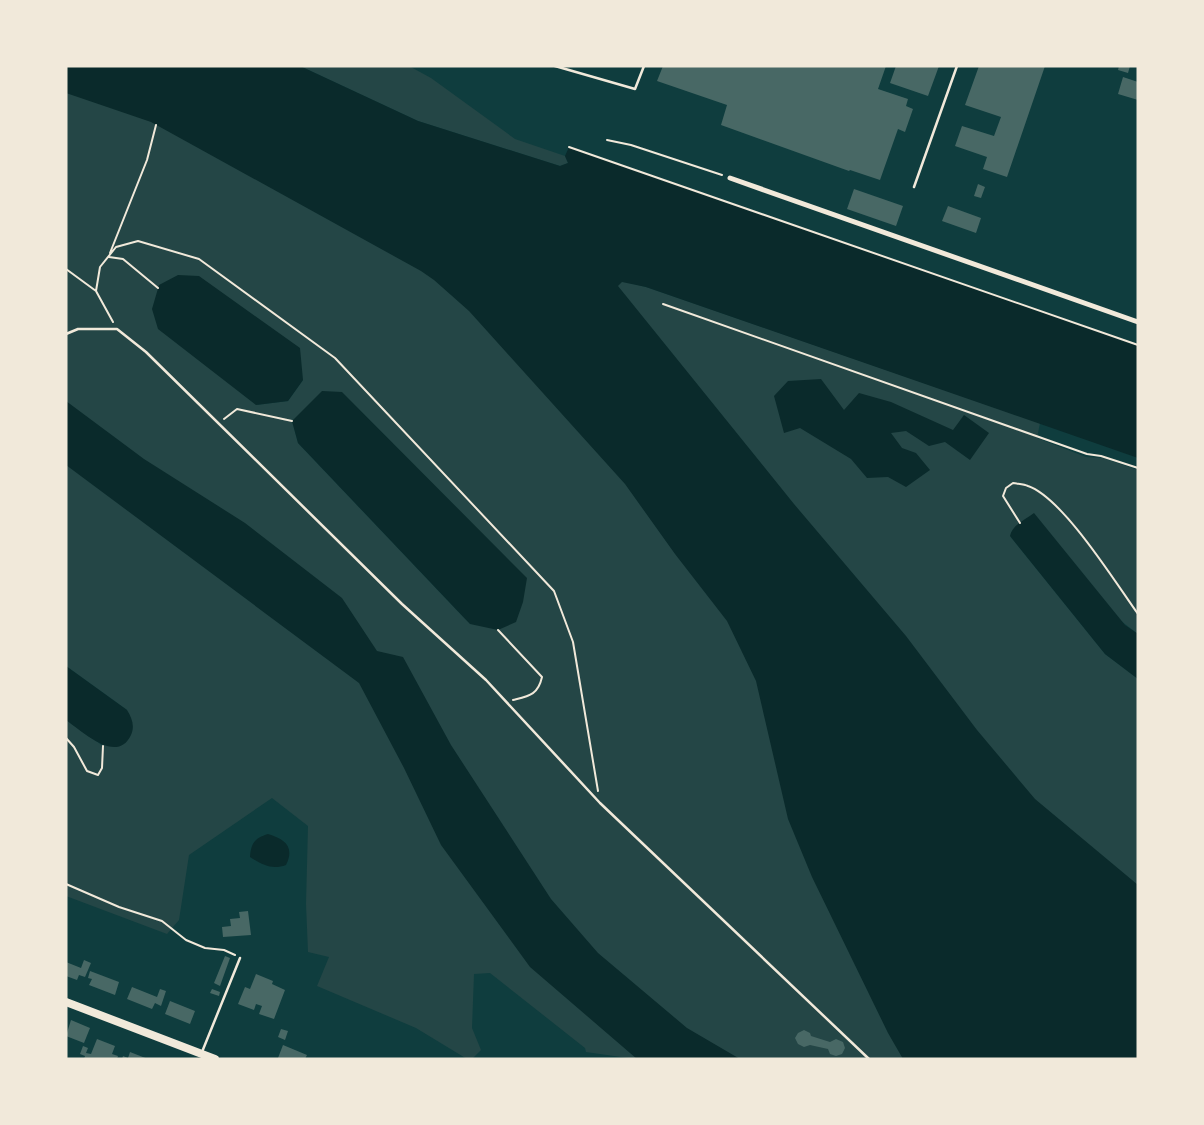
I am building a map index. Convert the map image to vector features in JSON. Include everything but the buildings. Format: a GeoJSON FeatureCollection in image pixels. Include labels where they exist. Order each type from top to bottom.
{"type":"FeatureCollection","features":[{"type":"Feature","properties":{"kind":"main road"},"geometry":{"type":"LineString","coordinates":[[66,1002],[215,1059]]}},
{"type":"Feature","properties":{"kind":"street"},"geometry":{"type":"LineString","coordinates":[[730,178],[1138,322]]}},
{"type":"Feature","properties":{"kind":"lane"},"geometry":{"type":"LineString","coordinates":[[556,66],[635,88],[644,66]]}},
{"type":"Feature","properties":{"kind":"lane"},"geometry":{"type":"LineString","coordinates":[[914,187],[957,66]]}},
{"type":"Feature","properties":{"kind":"lane"},"geometry":{"type":"LineString","coordinates":[[66,334],[78,329],[117,329],[146,352],[402,604],[486,680],[600,803],[870,1059]]}},
{"type":"Feature","properties":{"kind":"lane"},"geometry":{"type":"LineString","coordinates":[[201,1054],[240,958]]}},
{"type":"Feature","properties":{"kind":"path"},"geometry":{"type":"LineString","coordinates":[[108,257],[147,160],[156,124]]}},
{"type":"Feature","properties":{"kind":"path"},"geometry":{"type":"LineString","coordinates":[[607,140],[631,145],[730,178]]}},
{"type":"Feature","properties":{"kind":"path"},"geometry":{"type":"LineString","coordinates":[[569,147],[1138,345]]}},
{"type":"Feature","properties":{"kind":"path"},"geometry":{"type":"LineString","coordinates":[[96,291],[100,267],[116,247],[138,241],[199,258],[335,358],[554,591],[573,642],[600,803]]}},
{"type":"Feature","properties":{"kind":"path"},"geometry":{"type":"LineString","coordinates":[[108,257],[123,259],[158,288]]}},
{"type":"Feature","properties":{"kind":"path"},"geometry":{"type":"LineString","coordinates":[[66,269],[96,291],[117,329]]}},
{"type":"Feature","properties":{"kind":"path"},"geometry":{"type":"LineString","coordinates":[[664,304],[1087,454],[1101,456],[1138,468]]}},
{"type":"Feature","properties":{"kind":"path"},"geometry":{"type":"LineString","coordinates":[[219,423],[237,409],[292,421]]}},
{"type":"Feature","properties":{"kind":"path"},"geometry":{"type":"LineString","coordinates":[[1020,523],[1003,496],[1006,488],[1013,483],[1028,486],[1050,500],[1082,536],[1138,614]]}},
{"type":"Feature","properties":{"kind":"path"},"geometry":{"type":"LineString","coordinates":[[498,630],[542,677],[540,687],[531,695],[506,702]]}},
{"type":"Feature","properties":{"kind":"path"},"geometry":{"type":"LineString","coordinates":[[66,738],[74,747],[87,771],[98,775],[102,768],[103,746]]}},
{"type":"Feature","properties":{"kind":"path"},"geometry":{"type":"LineString","coordinates":[[66,884],[119,907],[162,921],[186,940],[205,948],[224,950],[240,958]]}},
{"type":"Feature","properties":{"kind":"shaded area"},"geometry":{"type":"Polygon","coordinates":[[[66,66],[617,286],[622,281],[646,287],[1040,423],[1037,438],[1086,457],[1103,458],[1138,470],[1138,634],[1010,536],[1105,654],[1138,679],[1138,1059],[635,1059],[586,1052],[585,1048],[490,973],[474,974],[472,1028],[481,1050],[472,1059],[467,1059],[416,1028],[317,986],[329,957],[308,952],[306,904],[308,826],[272,798],[189,855],[179,920],[167,934],[66,896],[66,720],[103,746],[127,710],[66,666],[66,66]],[[303,380],[256,405],[288,401],[303,380]],[[292,421],[298,443],[470,624],[292,421]]]}},
{"type":"Feature","properties":{"kind":"shaded area"},"geometry":{"type":"Polygon","coordinates":[[[66,66],[300,66],[418,121],[560,166],[568,163],[565,156],[569,147],[1138,345],[1138,458],[646,287],[622,282],[618,286],[794,504],[906,636],[977,730],[1035,799],[1138,885],[1138,1059],[903,1059],[888,1033],[812,877],[788,819],[756,681],[727,621],[675,554],[625,484],[469,311],[434,280],[421,271],[151,122],[66,93],[66,66]]]}},
{"type":"Feature","properties":{"kind":"shaded area"},"geometry":{"type":"Polygon","coordinates":[[[300,66],[409,66],[431,78],[515,139],[565,156],[568,163],[560,166],[418,121],[300,66]]]}},
{"type":"Feature","properties":{"kind":"shaded area"},"geometry":{"type":"Polygon","coordinates":[[[178,275],[199,276],[300,348],[303,380],[288,401],[256,405],[158,329],[152,309],[159,285],[178,275]]]}},
{"type":"Feature","properties":{"kind":"shaded area"},"geometry":{"type":"Polygon","coordinates":[[[821,379],[844,410],[859,393],[891,402],[953,430],[964,415],[989,433],[970,460],[945,442],[929,446],[906,431],[891,433],[902,448],[916,453],[930,470],[906,487],[888,477],[867,478],[851,459],[800,428],[784,433],[774,396],[788,381],[821,379]]]}},
{"type":"Feature","properties":{"kind":"shaded area"},"geometry":{"type":"Polygon","coordinates":[[[322,391],[342,392],[527,578],[523,602],[516,622],[498,630],[470,624],[298,443],[292,421],[322,391]]]}},
{"type":"Feature","properties":{"kind":"shaded area"},"geometry":{"type":"Polygon","coordinates":[[[66,401],[144,459],[245,523],[342,598],[377,651],[403,657],[451,745],[551,899],[598,953],[687,1028],[740,1059],[637,1059],[530,967],[441,845],[404,768],[359,683],[66,465],[66,401]]]}},
{"type":"Feature","properties":{"kind":"shaded area"},"geometry":{"type":"Polygon","coordinates":[[[1034,513],[1125,625],[1138,634],[1138,679],[1105,654],[1010,536],[1016,525],[1034,513]]]}},
{"type":"Feature","properties":{"kind":"shaded area"},"geometry":{"type":"Polygon","coordinates":[[[66,666],[127,710],[132,719],[133,728],[131,735],[125,743],[117,747],[99,743],[66,720],[66,666]]]}},
{"type":"Feature","properties":{"kind":"shaded area"},"geometry":{"type":"Polygon","coordinates":[[[268,834],[279,838],[287,845],[289,859],[286,865],[267,866],[250,857],[251,848],[255,842],[260,837],[268,834]]]}}]}
